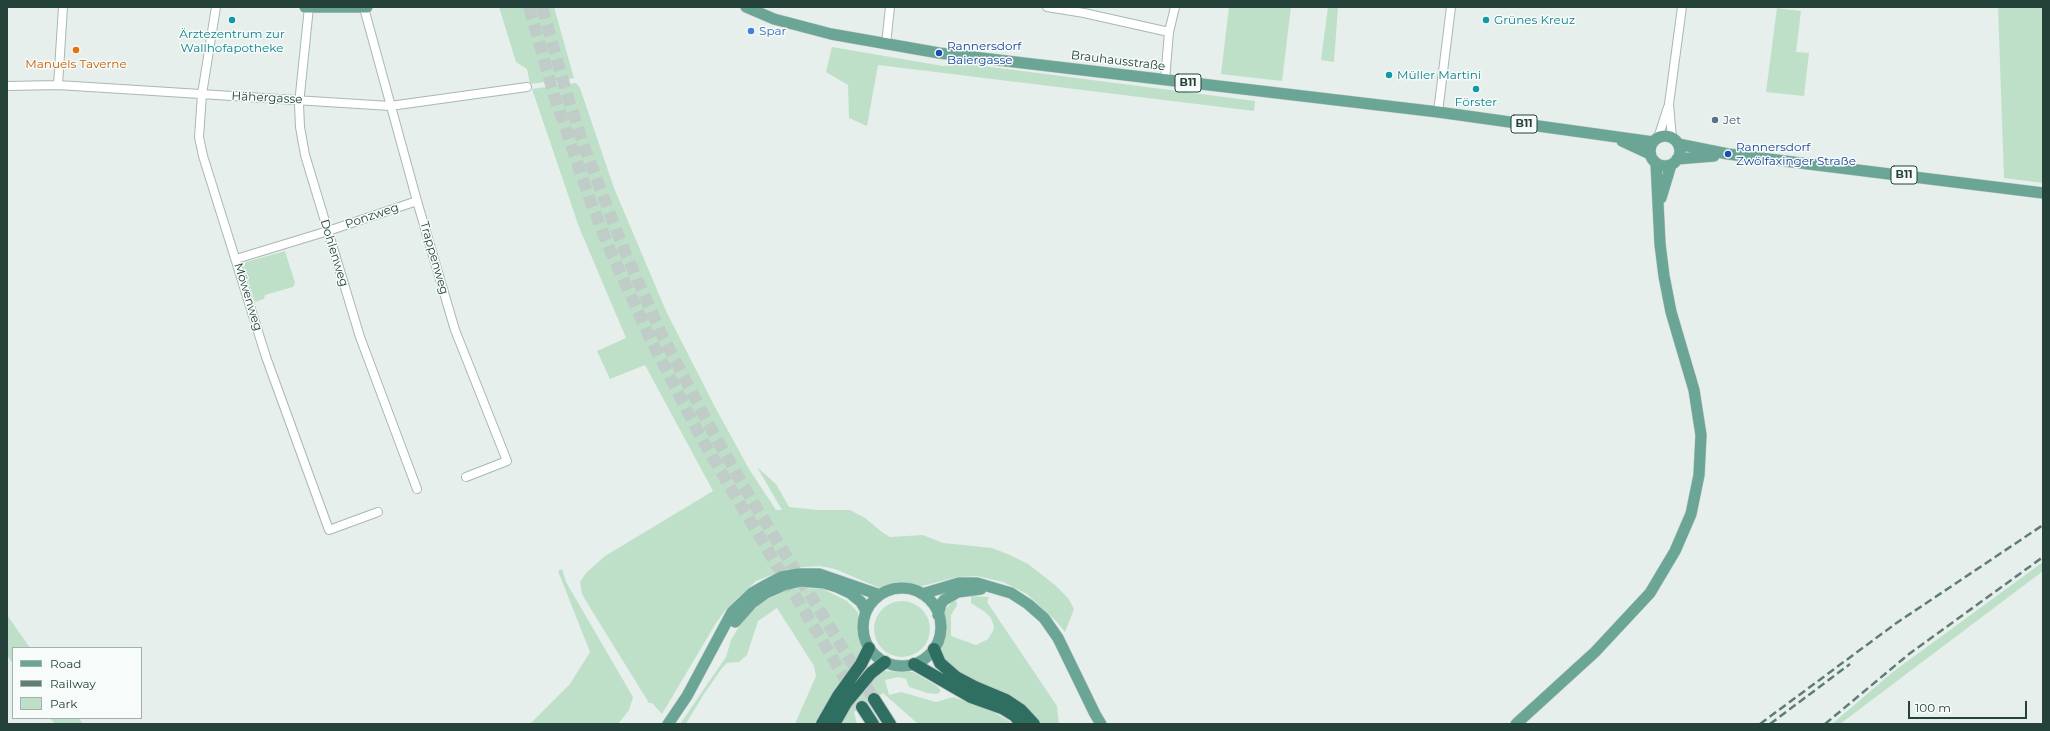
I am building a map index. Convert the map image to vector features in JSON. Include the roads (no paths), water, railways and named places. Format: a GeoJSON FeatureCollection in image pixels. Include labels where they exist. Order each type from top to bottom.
{"type":"FeatureCollection","features":[{"type":"Feature","properties":{"kind":"highway"},"geometry":{"type":"LineString","coordinates":[[822,724],[838,696],[861,664],[869,648]]}},
{"type":"Feature","properties":{"kind":"highway"},"geometry":{"type":"LineString","coordinates":[[934,649],[940,663],[956,677],[974,687],[1006,700],[1021,710],[1034,724]]}},
{"type":"Feature","properties":{"kind":"highway"},"geometry":{"type":"LineString","coordinates":[[834,724],[846,703],[871,673],[885,662]]}},
{"type":"Feature","properties":{"kind":"highway"},"geometry":{"type":"LineString","coordinates":[[914,664],[971,698],[1002,708],[1015,716],[1021,724]]}},
{"type":"Feature","properties":{"kind":"highway"},"geometry":{"type":"LineString","coordinates":[[874,699],[890,724]]}},
{"type":"Feature","properties":{"kind":"highway"},"geometry":{"type":"LineString","coordinates":[[862,707],[873,724]]}},
{"type":"Feature","properties":{"kind":"main road"},"geometry":{"type":"LineString","coordinates":[[305,7],[365,7]]}},
{"type":"Feature","properties":{"kind":"main road","name":"Brauhausstraße"},"geometry":{"type":"LineString","coordinates":[[746,7],[793,25],[830,34],[886,44],[1165,80],[1438,112],[1611,136],[1656,140]]}},
{"type":"Feature","properties":{"kind":"main road","name":"Brauhausstraße"},"geometry":{"type":"LineString","coordinates":[[1611,136],[1653,158]]}},
{"type":"Feature","properties":{"kind":"main road","name":"B11"},"geometry":{"type":"LineString","coordinates":[[1656,140],[1665,136],[1675,141],[1728,154],[2043,193]]}},
{"type":"Feature","properties":{"kind":"main road"},"geometry":{"type":"LineString","coordinates":[[1516,724],[1595,652],[1650,593],[1675,551],[1691,514],[1699,475],[1701,435],[1694,390],[1671,312],[1664,276],[1653,158],[1650,147],[1656,140]]}},
{"type":"Feature","properties":{"kind":"main road"},"geometry":{"type":"LineString","coordinates":[[1658,210],[1674,162],[1679,152],[1675,141]]}},
{"type":"Feature","properties":{"kind":"main road","name":"B11"},"geometry":{"type":"LineString","coordinates":[[1653,158],[1663,166],[1674,162],[1728,154]]}},
{"type":"Feature","properties":{"kind":"main road"},"geometry":{"type":"LineString","coordinates":[[668,724],[687,696],[718,641],[723,627],[742,602],[752,593],[781,577],[798,574],[820,574],[880,595]]}},
{"type":"Feature","properties":{"kind":"main road"},"geometry":{"type":"LineString","coordinates":[[718,641],[752,603],[778,588],[795,582],[811,581],[837,587],[855,598],[866,611]]}},
{"type":"Feature","properties":{"kind":"main road"},"geometry":{"type":"LineString","coordinates":[[922,594],[959,583],[977,583],[1011,593],[1028,604],[1044,618],[1058,638],[1101,724]]}},
{"type":"Feature","properties":{"kind":"main road"},"geometry":{"type":"LineString","coordinates":[[938,615],[941,604],[944,600],[958,592],[993,587]]}},
{"type":"Feature","properties":{"kind":"main road"},"geometry":{"type":"LineString","coordinates":[[900,588],[912,589],[922,594],[930,600],[938,615],[940,631],[934,649],[925,658],[914,664],[904,666],[885,662],[869,648],[863,629],[866,611],[872,602],[880,595],[890,590],[900,588]]}},
{"type":"Feature","properties":{"kind":"street"},"geometry":{"type":"LineString","coordinates":[[58,85],[63,7]]}},
{"type":"Feature","properties":{"kind":"street","name":"Möwenweg"},"geometry":{"type":"LineString","coordinates":[[216,7],[202,94],[199,137],[203,156],[266,357],[330,530],[378,512]]}},
{"type":"Feature","properties":{"kind":"street","name":"Trappenweg"},"geometry":{"type":"LineString","coordinates":[[365,7],[390,106],[455,330],[507,461],[466,477]]}},
{"type":"Feature","properties":{"kind":"street"},"geometry":{"type":"LineString","coordinates":[[886,44],[890,7]]}},
{"type":"Feature","properties":{"kind":"street"},"geometry":{"type":"LineString","coordinates":[[1047,7],[1085,10],[1170,32]]}},
{"type":"Feature","properties":{"kind":"street"},"geometry":{"type":"LineString","coordinates":[[1165,80],[1170,32],[1175,7]]}},
{"type":"Feature","properties":{"kind":"street"},"geometry":{"type":"LineString","coordinates":[[1438,112],[1451,7]]}},
{"type":"Feature","properties":{"kind":"street"},"geometry":{"type":"LineString","coordinates":[[1656,140],[1669,104],[1682,7]]}},
{"type":"Feature","properties":{"kind":"street","name":"Dohlenweg"},"geometry":{"type":"LineString","coordinates":[[309,8],[300,100],[300,127],[305,155],[360,337],[417,489]]}},
{"type":"Feature","properties":{"kind":"street","name":"Hähergasse"},"geometry":{"type":"LineString","coordinates":[[7,86],[58,85],[390,106],[527,87]]}},
{"type":"Feature","properties":{"kind":"street"},"geometry":{"type":"LineString","coordinates":[[1669,104],[1675,141]]}},
{"type":"Feature","properties":{"kind":"street","name":"Ponzweg"},"geometry":{"type":"LineString","coordinates":[[236,259],[328,231],[417,201]]}},
{"type":"Feature","properties":{"kind":"tunnel"},"geometry":{"type":"LineString","coordinates":[[529,7],[554,95],[590,200],[610,250],[650,338],[699,434],[862,707]]}},
{"type":"Feature","properties":{"kind":"tunnel"},"geometry":{"type":"LineString","coordinates":[[542,7],[566,91],[584,146],[622,245],[661,333],[710,427],[747,492],[874,699]]}},
{"type":"Feature","properties":{"kind":"railway"},"geometry":{"type":"LineString","coordinates":[[1760,724],[1895,624],[2043,525]]}},
{"type":"Feature","properties":{"kind":"railway"},"geometry":{"type":"LineString","coordinates":[[1825,724],[1909,654],[2043,557]]}},
{"type":"Feature","properties":{"kind":"railway"},"geometry":{"type":"LineString","coordinates":[[1770,724],[1850,664]]}},
{"type":"Feature","properties":{"kind":"place","name":"Ärztezentrum zur Wallhofapotheke"},"geometry":{"type":"Point","coordinates":[232,20]}},
{"type":"Feature","properties":{"kind":"place","name":"Grünes Kreuz"},"geometry":{"type":"Point","coordinates":[1486,20]}},
{"type":"Feature","properties":{"kind":"place","name":"Spar"},"geometry":{"type":"Point","coordinates":[751,31]}},
{"type":"Feature","properties":{"kind":"place","name":"Manuels Taverne"},"geometry":{"type":"Point","coordinates":[76,50]}},
{"type":"Feature","properties":{"kind":"place","name":"Rannersdorf Baiergasse"},"geometry":{"type":"Point","coordinates":[939,53]}},
{"type":"Feature","properties":{"kind":"place","name":"Müller Martini"},"geometry":{"type":"Point","coordinates":[1389,75]}},
{"type":"Feature","properties":{"kind":"place","name":"Förster"},"geometry":{"type":"Point","coordinates":[1476,89]}},
{"type":"Feature","properties":{"kind":"place","name":"Jet"},"geometry":{"type":"Point","coordinates":[1715,120]}},
{"type":"Feature","properties":{"kind":"place","name":"Rannersdorf Zwölfaxinger Straße"},"geometry":{"type":"Point","coordinates":[1728,154]}}]}
